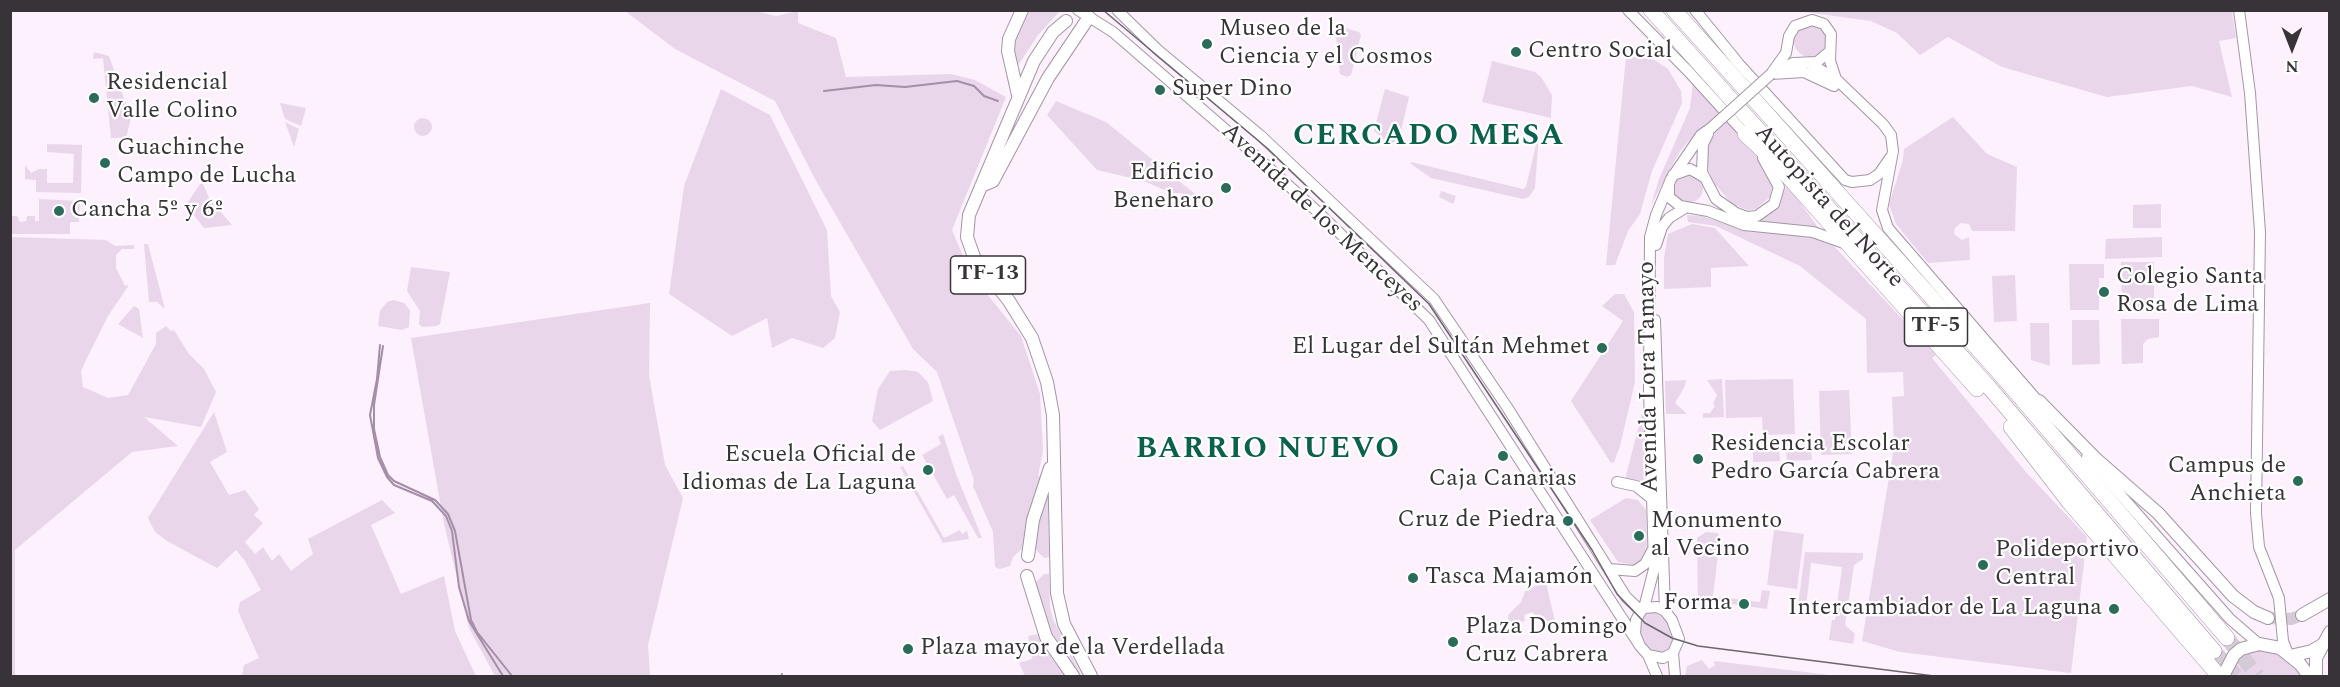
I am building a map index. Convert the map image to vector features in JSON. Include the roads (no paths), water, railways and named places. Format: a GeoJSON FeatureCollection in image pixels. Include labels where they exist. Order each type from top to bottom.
{"type":"FeatureCollection","features":[{"type":"Feature","properties":{"kind":"highway"},"geometry":{"type":"LineString","coordinates":[[1640,10],[1998,413],[2069,502],[2221,676]]}},
{"type":"Feature","properties":{"kind":"highway","name":"Autopista del Norte"},"geometry":{"type":"LineString","coordinates":[[1651,10],[1988,386],[2214,651]]}},
{"type":"Feature","properties":{"kind":"highway","name":"Autopista del Norte"},"geometry":{"type":"LineString","coordinates":[[1675,11],[2002,376],[2227,638]]}},
{"type":"Feature","properties":{"kind":"highway"},"geometry":{"type":"LineString","coordinates":[[1745,134],[1774,162]]}},
{"type":"Feature","properties":{"kind":"highway"},"geometry":{"type":"LineString","coordinates":[[1936,302],[1958,312]]}},
{"type":"Feature","properties":{"kind":"highway"},"geometry":{"type":"LineString","coordinates":[[1997,355],[2002,376]]}},
{"type":"Feature","properties":{"kind":"main road"},"geometry":{"type":"LineString","coordinates":[[1018,98],[1008,51],[1009,39],[1022,10]]}},
{"type":"Feature","properties":{"kind":"main road","name":"Avenida de los Menceyes"},"geometry":{"type":"LineString","coordinates":[[1078,10],[1113,32],[1319,213],[1429,320],[1640,646]]}},
{"type":"Feature","properties":{"kind":"main road","name":"Avenida de los Menceyes"},"geometry":{"type":"LineString","coordinates":[[1117,10],[1158,50],[1260,135],[1434,299],[1507,407],[1626,597],[1642,609]]}},
{"type":"Feature","properties":{"kind":"main road"},"geometry":{"type":"LineString","coordinates":[[1628,10],[1745,134],[1775,177],[1779,187],[1774,204],[1763,214],[1747,217],[1725,207],[1716,199],[1701,168],[1703,144],[1711,128]]}},
{"type":"Feature","properties":{"kind":"main road"},"geometry":{"type":"LineString","coordinates":[[1695,10],[1739,64],[1845,180],[1852,182],[1870,180],[1884,168],[1893,151]]}},
{"type":"Feature","properties":{"kind":"main road"},"geometry":{"type":"LineString","coordinates":[[2239,10],[2250,93],[2260,232],[2256,513],[2259,547],[2279,598],[2282,626],[2289,655]]}},
{"type":"Feature","properties":{"kind":"main road"},"geometry":{"type":"LineString","coordinates":[[981,186],[993,181],[1048,78],[1089,17]]}},
{"type":"Feature","properties":{"kind":"main road"},"geometry":{"type":"LineString","coordinates":[[1771,74],[1784,66],[1805,62],[1824,58],[1829,52],[1832,40],[1828,28],[1812,20],[1795,26],[1789,36],[1789,46],[1795,57],[1805,62],[1836,79],[1884,124],[1891,135],[1893,151],[1883,199],[1883,218],[1892,234],[1958,312],[2230,619],[2263,644],[2289,655],[2309,676]]}},
{"type":"Feature","properties":{"kind":"main road","name":"TF-13"},"geometry":{"type":"LineString","coordinates":[[1066,21],[1053,32],[1043,46],[1018,98],[969,215],[967,237],[969,249],[1009,301],[1032,338],[1047,382],[1053,416],[1055,452],[1057,593],[1064,624],[1091,676]]}},
{"type":"Feature","properties":{"kind":"main road"},"geometry":{"type":"LineString","coordinates":[[1771,74],[1789,46]]}},
{"type":"Feature","properties":{"kind":"main road"},"geometry":{"type":"LineString","coordinates":[[1829,52],[1836,79]]}},
{"type":"Feature","properties":{"kind":"main road"},"geometry":{"type":"LineString","coordinates":[[1771,74],[1804,72],[1853,96]]}},
{"type":"Feature","properties":{"kind":"main road","name":"Avenida Lora Tamayo"},"geometry":{"type":"LineString","coordinates":[[1642,609],[1654,569],[1651,498],[1649,250],[1656,215],[1671,179],[1701,135],[1771,74]]}},
{"type":"Feature","properties":{"kind":"main road"},"geometry":{"type":"LineString","coordinates":[[1705,180],[1689,169],[1671,179],[1670,197],[1676,204],[1744,225],[1821,234],[1849,246]]}},
{"type":"Feature","properties":{"kind":"main road"},"geometry":{"type":"LineString","coordinates":[[1689,208],[1704,197],[1705,180]]}},
{"type":"Feature","properties":{"kind":"main road","name":"Avenida Lora Tamayo"},"geometry":{"type":"LineString","coordinates":[[1665,611],[1654,309],[1655,255],[1662,226],[1669,218],[1689,208]]}},
{"type":"Feature","properties":{"kind":"main road"},"geometry":{"type":"LineString","coordinates":[[2039,401],[2095,458],[2158,513],[2233,596],[2254,612],[2268,618]]}},
{"type":"Feature","properties":{"kind":"main road"},"geometry":{"type":"LineString","coordinates":[[1028,556],[1034,520],[1055,452]]}},
{"type":"Feature","properties":{"kind":"main road"},"geometry":{"type":"LineString","coordinates":[[1617,482],[1636,486],[1651,498]]}},
{"type":"Feature","properties":{"kind":"main road"},"geometry":{"type":"LineString","coordinates":[[1609,569],[1635,571],[1645,564],[1653,548]]}},
{"type":"Feature","properties":{"kind":"main road"},"geometry":{"type":"LineString","coordinates":[[1027,576],[1046,637],[1073,676]]}},
{"type":"Feature","properties":{"kind":"main road"},"geometry":{"type":"LineString","coordinates":[[2302,615],[2330,599]]}},
{"type":"Feature","properties":{"kind":"main road"},"geometry":{"type":"LineString","coordinates":[[1657,676],[1648,656],[1640,646],[1635,627],[1642,609],[1657,607],[1665,611],[1675,623],[1679,639],[1673,653],[1675,676]]}},
{"type":"Feature","properties":{"kind":"main road"},"geometry":{"type":"LineString","coordinates":[[2221,676],[2234,655],[2241,649],[2263,644],[2282,626]]}},
{"type":"Feature","properties":{"kind":"main road"},"geometry":{"type":"LineString","coordinates":[[2316,676],[2316,658],[2330,632]]}},
{"type":"Feature","properties":{"kind":"main road"},"geometry":{"type":"LineString","coordinates":[[2289,655],[2312,651],[2322,645]]}},
{"type":"Feature","properties":{"kind":"main road"},"geometry":{"type":"LineString","coordinates":[[1648,656],[1663,658],[1673,653]]}},
{"type":"Feature","properties":{"kind":"waterway"},"geometry":{"type":"LineString","coordinates":[[824,91],[876,85],[905,87],[957,81],[974,86],[984,96],[998,101]]}},
{"type":"Feature","properties":{"kind":"waterway"},"geometry":{"type":"LineString","coordinates":[[380,345],[377,379],[370,415],[378,458],[387,477],[394,485],[432,501],[446,516],[452,531],[459,587],[469,621],[503,676]]}},
{"type":"Feature","properties":{"kind":"waterway"},"geometry":{"type":"LineString","coordinates":[[383,346],[374,405],[374,429],[380,457],[388,475],[394,481],[435,500],[448,514],[455,531],[471,620],[477,632],[512,676]]}},
{"type":"Feature","properties":{"kind":"tunnel"},"geometry":{"type":"LineString","coordinates":[[2268,618],[2291,619],[2302,615]]}},
{"type":"Feature","properties":{"kind":"tunnel"},"geometry":{"type":"LineString","coordinates":[[2227,638],[2258,676]]}},
{"type":"Feature","properties":{"kind":"tunnel"},"geometry":{"type":"LineString","coordinates":[[2214,651],[2236,676]]}},
{"type":"Feature","properties":{"kind":"tram line"},"geometry":{"type":"LineString","coordinates":[[1103,10],[1267,148],[1429,304],[1592,550],[1617,594],[1645,623],[1672,638],[1698,646],[1934,676]]}},
{"type":"Feature","properties":{"kind":"place","name":"Museo de la Ciencia y el Cosmos"},"geometry":{"type":"Point","coordinates":[1207,44]}},
{"type":"Feature","properties":{"kind":"place","name":"Centro Social"},"geometry":{"type":"Point","coordinates":[1516,52]}},
{"type":"Feature","properties":{"kind":"place","name":"Super Dino"},"geometry":{"type":"Point","coordinates":[1160,90]}},
{"type":"Feature","properties":{"kind":"place","name":"Residencial Valle Colino"},"geometry":{"type":"Point","coordinates":[94,98]}},
{"type":"Feature","properties":{"kind":"place","name":"Guachinche Campo de Lucha"},"geometry":{"type":"Point","coordinates":[105,163]}},
{"type":"Feature","properties":{"kind":"place","name":"Edificio Beneharo"},"geometry":{"type":"Point","coordinates":[1226,188]}},
{"type":"Feature","properties":{"kind":"place","name":"Cancha 5º y 6º"},"geometry":{"type":"Point","coordinates":[59,211]}},
{"type":"Feature","properties":{"kind":"place","name":"Colegio Santa Rosa de Lima"},"geometry":{"type":"Point","coordinates":[2104,292]}},
{"type":"Feature","properties":{"kind":"place","name":"El Lugar del Sultán Mehmet"},"geometry":{"type":"Point","coordinates":[1602,348]}},
{"type":"Feature","properties":{"kind":"place","name":"Caja Canarias"},"geometry":{"type":"Point","coordinates":[1503,456]}},
{"type":"Feature","properties":{"kind":"place","name":"Residencia Escolar Pedro García Cabrera"},"geometry":{"type":"Point","coordinates":[1698,459]}},
{"type":"Feature","properties":{"kind":"place","name":"Escuela Oficial de Idiomas de La Laguna"},"geometry":{"type":"Point","coordinates":[928,470]}},
{"type":"Feature","properties":{"kind":"place","name":"Campus de Anchieta"},"geometry":{"type":"Point","coordinates":[2298,481]}},
{"type":"Feature","properties":{"kind":"place","name":"Cruz de Piedra"},"geometry":{"type":"Point","coordinates":[1568,521]}},
{"type":"Feature","properties":{"kind":"place","name":"Monumento al Vecino"},"geometry":{"type":"Point","coordinates":[1639,536]}},
{"type":"Feature","properties":{"kind":"place","name":"Polideportivo Central"},"geometry":{"type":"Point","coordinates":[1983,565]}},
{"type":"Feature","properties":{"kind":"place","name":"Tasca Majamón"},"geometry":{"type":"Point","coordinates":[1413,578]}},
{"type":"Feature","properties":{"kind":"place","name":"Forma"},"geometry":{"type":"Point","coordinates":[1744,604]}},
{"type":"Feature","properties":{"kind":"place","name":"Intercambiador de La Laguna"},"geometry":{"type":"Point","coordinates":[2114,609]}},
{"type":"Feature","properties":{"kind":"place","name":"Plaza Domingo Cruz Cabrera"},"geometry":{"type":"Point","coordinates":[1453,642]}},
{"type":"Feature","properties":{"kind":"place","name":"Plaza mayor de la Verdellada"},"geometry":{"type":"Point","coordinates":[908,649]}},
{"type":"Feature","properties":{"kind":"district","name":"CERCADO MESA"},"geometry":{"type":"Point","coordinates":[1429,138]}},
{"type":"Feature","properties":{"kind":"district","name":"BARRIO NUEVO"},"geometry":{"type":"Point","coordinates":[1268,451]}}]}
